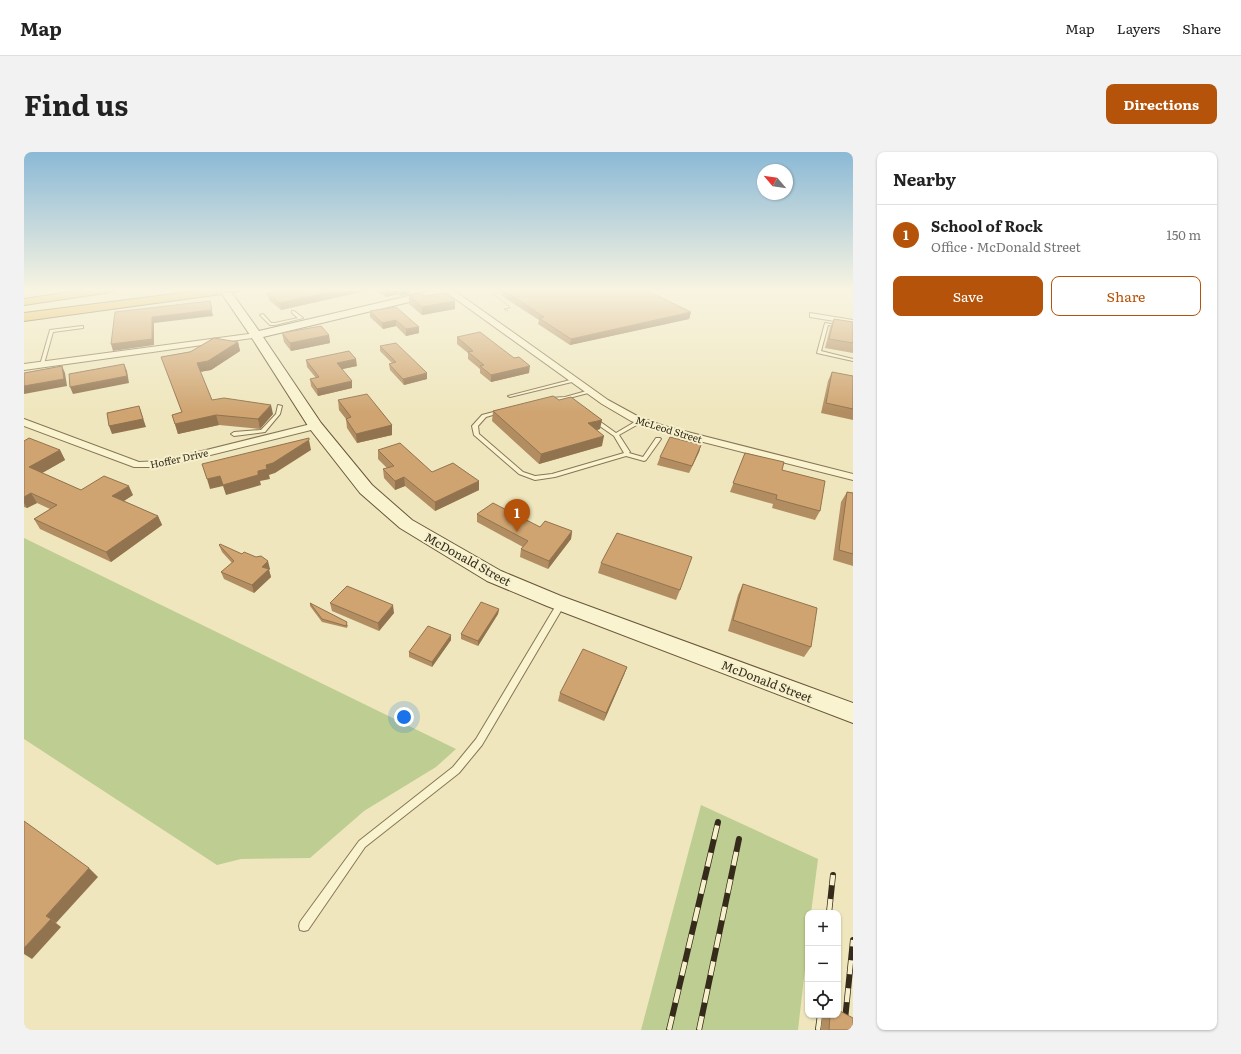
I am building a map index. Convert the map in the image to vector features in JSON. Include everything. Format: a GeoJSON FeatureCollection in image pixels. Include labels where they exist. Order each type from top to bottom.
{"type":"FeatureCollection","features":[{"type":"Feature","properties":{"kind":"main road","name":"McDonald Street"},"geometry":{"type":"LineString","coordinates":[[252,330],[314,426],[366,489],[406,524],[494,576],[561,604],[853,713]]}},
{"type":"Feature","properties":{"kind":"main road"},"geometry":{"type":"LineString","coordinates":[[256,335],[277,330]]}},
{"type":"Feature","properties":{"kind":"street","name":"McLeod Street"},"geometry":{"type":"LineString","coordinates":[[506,330],[590,391],[620,411],[640,421],[660,428],[853,477]]}},
{"type":"Feature","properties":{"kind":"street"},"geometry":{"type":"LineString","coordinates":[[24,367],[256,335]]}},
{"type":"Feature","properties":{"kind":"street","name":"Hoffer Drive"},"geometry":{"type":"LineString","coordinates":[[24,422],[138,466],[162,464],[314,426]]}},
{"type":"Feature","properties":{"kind":"lane"},"geometry":{"type":"LineString","coordinates":[[42,364],[51,330]]}},
{"type":"Feature","properties":{"kind":"lane"},"geometry":{"type":"LineString","coordinates":[[824,330],[819,352],[853,360]]}},
{"type":"Feature","properties":{"kind":"lane"},"geometry":{"type":"LineString","coordinates":[[510,396],[574,380]]}},
{"type":"Feature","properties":{"kind":"lane"},"geometry":{"type":"LineString","coordinates":[[542,401],[566,398],[590,391]]}},
{"type":"Feature","properties":{"kind":"lane"},"geometry":{"type":"LineString","coordinates":[[566,398],[572,403]]}},
{"type":"Feature","properties":{"kind":"lane"},"geometry":{"type":"LineString","coordinates":[[234,434],[263,431],[278,414],[280,406]]}},
{"type":"Feature","properties":{"kind":"lane"},"geometry":{"type":"LineString","coordinates":[[506,409],[484,416],[475,426],[477,435],[521,473],[535,478],[553,476],[625,454],[644,459],[658,439]]}},
{"type":"Feature","properties":{"kind":"lane"},"geometry":{"type":"LineString","coordinates":[[590,417],[616,435],[627,452],[625,454]]}},
{"type":"Feature","properties":{"kind":"lane"},"geometry":{"type":"LineString","coordinates":[[616,435],[640,421]]}},
{"type":"Feature","properties":{"kind":"lane"},"geometry":{"type":"LineString","coordinates":[[304,926],[362,844],[456,770],[479,742],[561,604]]}},
{"type":"Feature","properties":{"kind":"green space"},"geometry":{"type":"Polygon","coordinates":[[[24,538],[456,749],[436,767],[364,811],[310,858],[241,859],[217,865],[24,739],[24,538]]]}},
{"type":"Feature","properties":{"kind":"green space"},"geometry":{"type":"Polygon","coordinates":[[[701,805],[818,859],[811,910],[805,910],[805,969],[798,1030],[641,1030],[701,805]]]}},
{"type":"Feature","properties":{"kind":"building"},"geometry":{"type":"Polygon","coordinates":[[[113,330],[152,330],[152,339],[111,344],[113,330]]]}},
{"type":"Feature","properties":{"kind":"building"},"geometry":{"type":"Polygon","coordinates":[[[299,330],[325,330],[329,335],[290,343],[282,333],[299,330]]]}},
{"type":"Feature","properties":{"kind":"building"},"geometry":{"type":"Polygon","coordinates":[[[557,330],[611,330],[571,339],[557,330]]]}},
{"type":"Feature","properties":{"kind":"building"},"geometry":{"type":"Polygon","coordinates":[[[831,330],[853,330],[853,343],[829,339],[831,330]]]}},
{"type":"Feature","properties":{"kind":"building"},"geometry":{"type":"Polygon","coordinates":[[[480,332],[514,358],[519,357],[530,366],[491,375],[480,366],[484,365],[468,352],[473,351],[457,337],[480,332]]]}},
{"type":"Feature","properties":{"kind":"building"},"geometry":{"type":"Polygon","coordinates":[[[214,338],[238,342],[208,361],[197,363],[212,400],[224,398],[271,405],[258,419],[216,415],[175,424],[172,415],[182,412],[161,357],[190,352],[214,338]]]}},
{"type":"Feature","properties":{"kind":"building"},"geometry":{"type":"Polygon","coordinates":[[[396,343],[427,373],[403,379],[389,364],[396,362],[380,346],[396,343]]]}},
{"type":"Feature","properties":{"kind":"building"},"geometry":{"type":"Polygon","coordinates":[[[349,351],[356,359],[337,363],[352,381],[317,389],[310,379],[319,377],[306,360],[349,351]]]}},
{"type":"Feature","properties":{"kind":"building"},"geometry":{"type":"Polygon","coordinates":[[[124,364],[127,376],[70,387],[69,374],[124,364]]]}},
{"type":"Feature","properties":{"kind":"building"},"geometry":{"type":"Polygon","coordinates":[[[62,366],[64,379],[24,386],[24,373],[62,366]]]}},
{"type":"Feature","properties":{"kind":"building"},"geometry":{"type":"Polygon","coordinates":[[[832,372],[853,376],[853,409],[826,403],[832,372]]]}},
{"type":"Feature","properties":{"kind":"building"},"geometry":{"type":"Polygon","coordinates":[[[367,394],[392,425],[356,434],[346,419],[351,417],[338,400],[367,394]]]}},
{"type":"Feature","properties":{"kind":"building"},"geometry":{"type":"Polygon","coordinates":[[[553,396],[559,400],[571,397],[602,420],[588,423],[604,436],[541,454],[493,411],[553,396]]]}},
{"type":"Feature","properties":{"kind":"building"},"geometry":{"type":"Polygon","coordinates":[[[139,406],[143,419],[109,426],[107,413],[139,406]]]}},
{"type":"Feature","properties":{"kind":"building"},"geometry":{"type":"Polygon","coordinates":[[[670,437],[701,445],[692,466],[660,457],[670,437]]]}},
{"type":"Feature","properties":{"kind":"building"},"geometry":{"type":"Polygon","coordinates":[[[29,438],[60,450],[29,467],[81,490],[104,476],[129,486],[112,496],[158,516],[106,552],[34,519],[57,505],[31,493],[24,497],[24,441],[29,438]]]}},
{"type":"Feature","properties":{"kind":"building"},"geometry":{"type":"Polygon","coordinates":[[[309,438],[309,440],[273,463],[266,465],[267,469],[258,471],[258,475],[223,485],[220,476],[207,479],[202,464],[309,438]]]}},
{"type":"Feature","properties":{"kind":"building"},"geometry":{"type":"Polygon","coordinates":[[[400,443],[432,472],[453,463],[479,481],[435,502],[404,477],[395,481],[383,469],[394,466],[378,450],[400,443]]]}},
{"type":"Feature","properties":{"kind":"building"},"geometry":{"type":"Polygon","coordinates":[[[745,453],[784,462],[782,470],[825,481],[820,511],[776,499],[777,495],[733,483],[745,453]]]}},
{"type":"Feature","properties":{"kind":"building"},"geometry":{"type":"Polygon","coordinates":[[[847,492],[853,493],[853,554],[839,550],[847,492]]]}},
{"type":"Feature","properties":{"kind":"building"},"geometry":{"type":"Polygon","coordinates":[[[493,503],[540,527],[545,521],[572,531],[549,561],[521,549],[528,541],[477,514],[493,503]]]}},
{"type":"Feature","properties":{"kind":"building"},"geometry":{"type":"Polygon","coordinates":[[[617,533],[692,557],[680,590],[601,563],[617,533]]]}},
{"type":"Feature","properties":{"kind":"building"},"geometry":{"type":"Polygon","coordinates":[[[220,544],[242,554],[244,552],[256,557],[261,556],[268,561],[262,567],[269,569],[252,585],[221,572],[234,561],[219,545],[220,544]]]}},
{"type":"Feature","properties":{"kind":"building"},"geometry":{"type":"Polygon","coordinates":[[[743,584],[817,608],[811,647],[733,620],[743,584]]]}},
{"type":"Feature","properties":{"kind":"building"},"geometry":{"type":"Polygon","coordinates":[[[347,586],[393,605],[378,623],[330,603],[347,586]]]}},
{"type":"Feature","properties":{"kind":"building"},"geometry":{"type":"Polygon","coordinates":[[[481,602],[499,609],[478,641],[461,634],[481,602]]]}},
{"type":"Feature","properties":{"kind":"building"},"geometry":{"type":"Polygon","coordinates":[[[310,603],[347,622],[346,626],[322,619],[310,603]]]}},
{"type":"Feature","properties":{"kind":"building"},"geometry":{"type":"Polygon","coordinates":[[[428,626],[451,635],[432,662],[409,652],[428,626]]]}},
{"type":"Feature","properties":{"kind":"building"},"geometry":{"type":"Polygon","coordinates":[[[583,649],[627,667],[606,713],[560,693],[583,649]]]}},
{"type":"Feature","properties":{"kind":"building"},"geometry":{"type":"Polygon","coordinates":[[[24,821],[89,868],[46,916],[51,919],[24,948],[24,821]]]}},
{"type":"Feature","properties":{"kind":"building"},"geometry":{"type":"Polygon","coordinates":[[[841,1012],[853,1018],[853,1030],[829,1030],[830,1018],[841,1018],[841,1012]]]}},
{"type":"Feature","properties":{"kind":"railway"},"geometry":{"type":"LineString","coordinates":[[669,1030],[718,822]]}},
{"type":"Feature","properties":{"kind":"railway"},"geometry":{"type":"LineString","coordinates":[[699,1030],[739,839]]}},
{"type":"Feature","properties":{"kind":"railway"},"geometry":{"type":"LineString","coordinates":[[829,910],[833,875]]}},
{"type":"Feature","properties":{"kind":"railway"},"geometry":{"type":"LineString","coordinates":[[844,1030],[853,940]]}},
{"type":"Feature","properties":{"kind":"railway"},"geometry":{"type":"LineString","coordinates":[[818,1030],[820,1018]]}},
{"type":"Feature","properties":{"kind":"place","name":"School of Rock"},"geometry":{"type":"Point","coordinates":[517,532]}}]}
